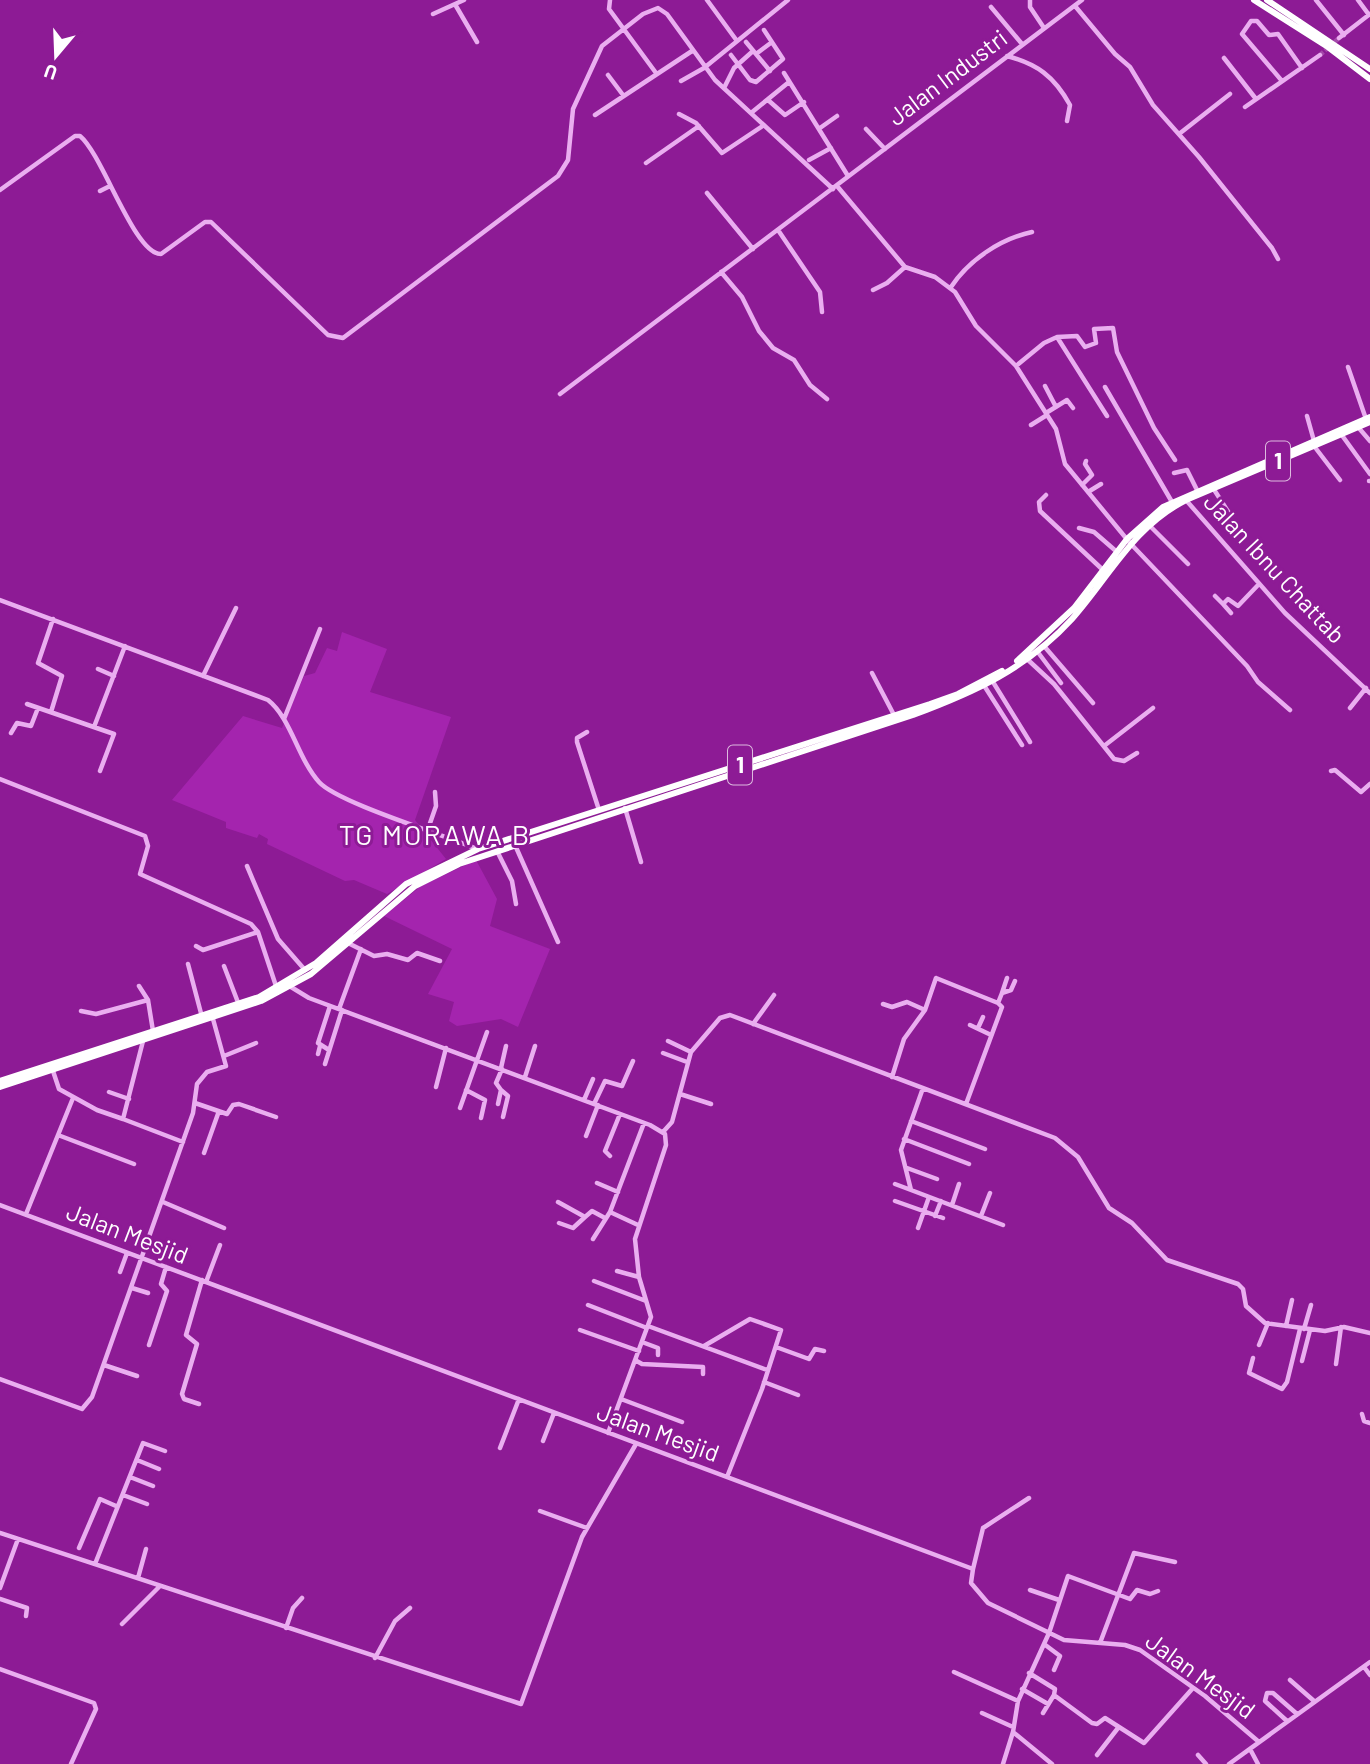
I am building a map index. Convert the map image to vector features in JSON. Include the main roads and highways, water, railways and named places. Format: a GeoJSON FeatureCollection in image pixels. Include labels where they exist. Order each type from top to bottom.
{"type":"FeatureCollection","features":[{"type":"Feature","properties":{"kind":"highway"},"geometry":{"type":"LineString","coordinates":[[1254,0],[1328,47],[1370,79]]}},
{"type":"Feature","properties":{"kind":"highway"},"geometry":{"type":"LineString","coordinates":[[1267,0],[1370,69]]}},
{"type":"Feature","properties":{"kind":"highway","name":"1"},"geometry":{"type":"LineString","coordinates":[[0,1081],[214,1019],[277,991],[306,971],[407,884],[478,849],[958,694],[1009,667],[1068,615],[1128,541],[1185,498],[1197,490],[1358,427],[1369,419]]}},
{"type":"Feature","properties":{"kind":"highway","name":"1"},"geometry":{"type":"LineString","coordinates":[[0,1087],[53,1071],[74,1060],[291,986],[348,943],[415,886],[459,863],[913,715],[985,687],[1037,652],[1074,616],[1144,521],[1172,502],[1213,488],[1369,419]]}},
{"type":"Feature","properties":{"kind":"tunnel"},"geometry":{"type":"LineString","coordinates":[[1320,55],[1339,38]]}},
{"type":"Feature","properties":{"kind":"district","name":"TG MORAWA B"},"geometry":{"type":"Point","coordinates":[435,835]}}]}
